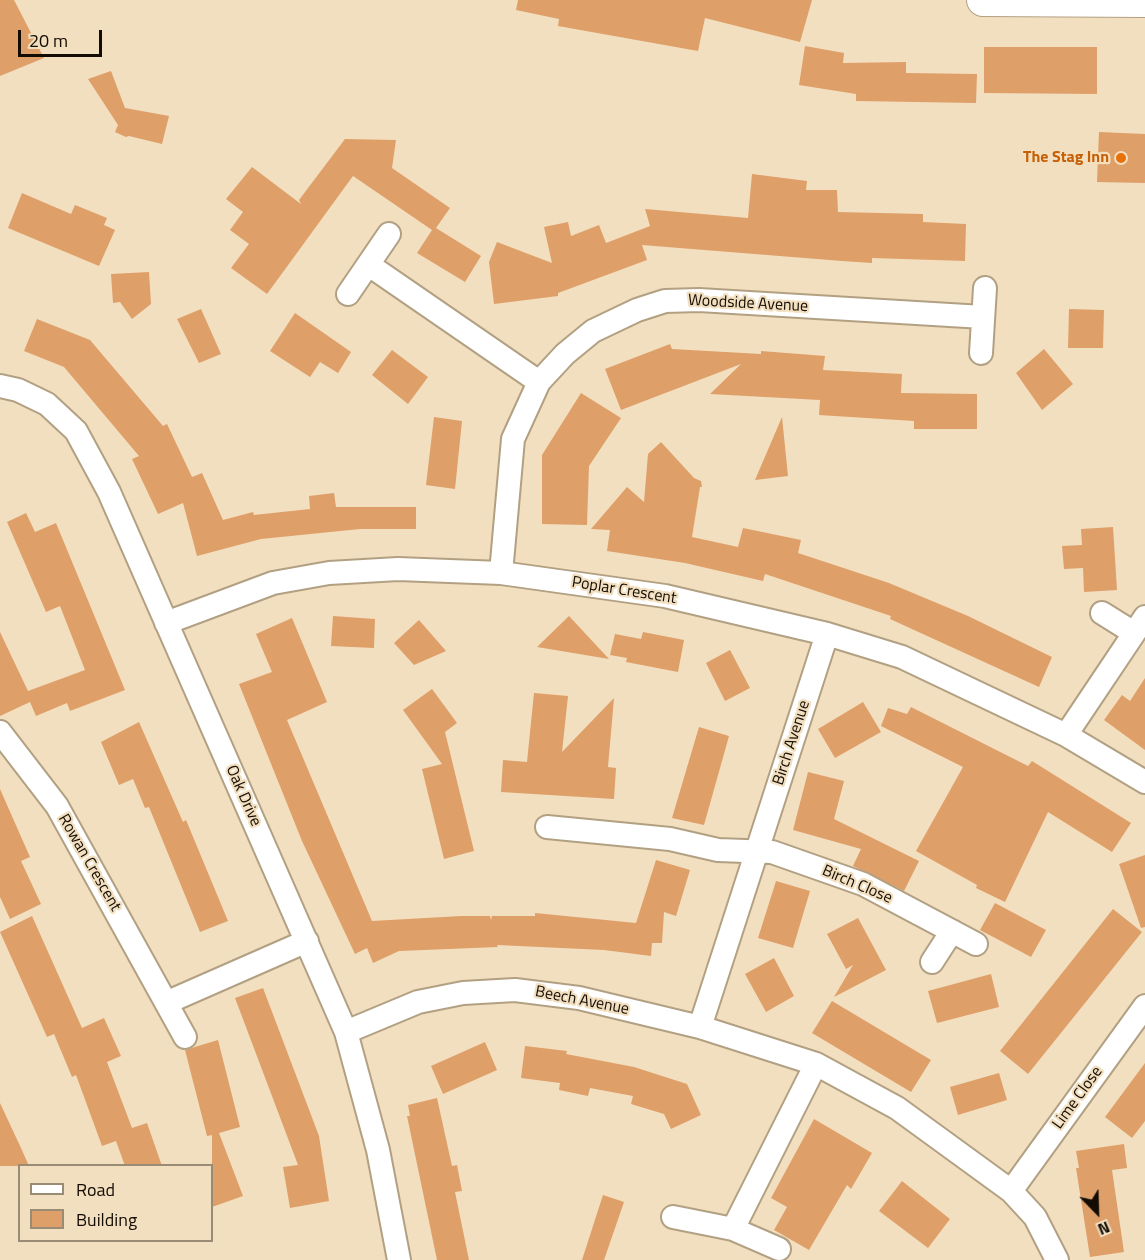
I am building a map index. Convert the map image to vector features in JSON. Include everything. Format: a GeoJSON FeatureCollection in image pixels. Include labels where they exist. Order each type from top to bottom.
{"type":"FeatureCollection","features":[{"type":"Feature","properties":{"kind":"street"},"geometry":{"type":"LineString","coordinates":[[983,0],[1145,1]]}},
{"type":"Feature","properties":{"kind":"street"},"geometry":{"type":"LineString","coordinates":[[348,294],[389,234]]}},
{"type":"Feature","properties":{"kind":"street"},"geometry":{"type":"LineString","coordinates":[[369,265],[539,382]]}},
{"type":"Feature","properties":{"kind":"street"},"geometry":{"type":"LineString","coordinates":[[981,353],[985,288]]}},
{"type":"Feature","properties":{"kind":"street","name":"Woodside Avenue"},"geometry":{"type":"LineString","coordinates":[[501,573],[513,439],[539,382],[565,354],[593,330],[637,310],[665,301],[699,300],[983,317]]}},
{"type":"Feature","properties":{"kind":"street","name":"Oak Drive"},"geometry":{"type":"LineString","coordinates":[[0,386],[18,390],[46,404],[76,431],[109,492],[346,1032],[378,1150],[399,1260]]}},
{"type":"Feature","properties":{"kind":"street","name":"Poplar Crescent"},"geometry":{"type":"LineString","coordinates":[[166,623],[273,583],[329,573],[398,569],[501,573],[665,596],[827,633],[902,657],[1066,735],[1145,782]]}},
{"type":"Feature","properties":{"kind":"street"},"geometry":{"type":"LineString","coordinates":[[1066,735],[1139,625],[1102,613]]}},
{"type":"Feature","properties":{"kind":"street","name":"Birch Avenue"},"geometry":{"type":"LineString","coordinates":[[700,1027],[827,633]]}},
{"type":"Feature","properties":{"kind":"street","name":"Rowan Crescent"},"geometry":{"type":"LineString","coordinates":[[0,732],[57,806],[185,1036]]}},
{"type":"Feature","properties":{"kind":"street"},"geometry":{"type":"LineString","coordinates":[[547,827],[670,839],[718,849],[758,852]]}},
{"type":"Feature","properties":{"kind":"street","name":"Birch Close"},"geometry":{"type":"LineString","coordinates":[[758,852],[772,852],[863,884],[976,944]]}},
{"type":"Feature","properties":{"kind":"street"},"geometry":{"type":"LineString","coordinates":[[932,962],[952,931]]}},
{"type":"Feature","properties":{"kind":"street"},"geometry":{"type":"LineString","coordinates":[[168,1002],[307,941]]}},
{"type":"Feature","properties":{"kind":"street","name":"Beech Avenue"},"geometry":{"type":"LineString","coordinates":[[346,1032],[418,1002],[463,993],[515,990],[579,998],[700,1027],[816,1064],[897,1108],[1011,1191],[1035,1217],[1057,1260]]}},
{"type":"Feature","properties":{"kind":"street","name":"Lime Close"},"geometry":{"type":"LineString","coordinates":[[1011,1191],[1145,1006]]}},
{"type":"Feature","properties":{"kind":"street"},"geometry":{"type":"LineString","coordinates":[[733,1229],[816,1064]]}},
{"type":"Feature","properties":{"kind":"street"},"geometry":{"type":"LineString","coordinates":[[673,1217],[733,1229],[779,1249]]}},
{"type":"Feature","properties":{"kind":"building"},"geometry":{"type":"Polygon","coordinates":[[[0,0],[14,0],[44,58],[0,76],[0,0]]]}},
{"type":"Feature","properties":{"kind":"building"},"geometry":{"type":"Polygon","coordinates":[[[518,0],[812,0],[800,42],[705,18],[698,51],[558,26],[559,19],[516,10],[518,0]]]}},
{"type":"Feature","properties":{"kind":"building"},"geometry":{"type":"Polygon","coordinates":[[[805,46],[844,53],[843,63],[906,62],[906,73],[977,74],[976,103],[856,101],[856,94],[799,85],[805,46]]]}},
{"type":"Feature","properties":{"kind":"building"},"geometry":{"type":"Polygon","coordinates":[[[984,47],[1097,47],[1097,94],[984,93],[984,47]]]}},
{"type":"Feature","properties":{"kind":"building"},"geometry":{"type":"Polygon","coordinates":[[[111,71],[125,108],[169,116],[162,144],[126,137],[115,132],[118,125],[88,79],[111,71]]]}},
{"type":"Feature","properties":{"kind":"building","name":"The Stag Inn"},"geometry":{"type":"Polygon","coordinates":[[[1099,132],[1145,134],[1145,183],[1097,182],[1099,132]]]}},
{"type":"Feature","properties":{"kind":"building"},"geometry":{"type":"Polygon","coordinates":[[[345,139],[396,140],[392,168],[450,208],[436,228],[481,256],[465,282],[417,253],[432,230],[353,176],[267,294],[231,268],[249,244],[230,230],[243,212],[226,199],[252,167],[301,204],[299,200],[345,139]]]}},
{"type":"Feature","properties":{"kind":"building"},"geometry":{"type":"Polygon","coordinates":[[[752,174],[807,181],[806,190],[837,190],[838,212],[923,214],[923,222],[966,224],[965,261],[872,258],[872,263],[642,245],[647,260],[558,293],[558,296],[494,304],[489,262],[497,242],[552,263],[544,227],[568,222],[571,236],[599,225],[606,243],[650,226],[645,209],[748,218],[752,174]]]}},
{"type":"Feature","properties":{"kind":"building"},"geometry":{"type":"Polygon","coordinates":[[[22,193],[71,214],[75,205],[107,218],[104,225],[115,230],[99,266],[8,228],[22,193]]]}},
{"type":"Feature","properties":{"kind":"building"},"geometry":{"type":"Polygon","coordinates":[[[149,272],[151,304],[132,319],[120,302],[113,303],[111,274],[149,272]]]}},
{"type":"Feature","properties":{"kind":"building"},"geometry":{"type":"Polygon","coordinates":[[[201,309],[221,354],[199,363],[177,319],[201,309]]]}},
{"type":"Feature","properties":{"kind":"building"},"geometry":{"type":"Polygon","coordinates":[[[1069,309],[1104,310],[1103,348],[1068,348],[1069,309]]]}},
{"type":"Feature","properties":{"kind":"building"},"geometry":{"type":"Polygon","coordinates":[[[295,313],[351,352],[338,373],[320,362],[310,377],[270,351],[295,313]]]}},
{"type":"Feature","properties":{"kind":"building"},"geometry":{"type":"Polygon","coordinates":[[[37,319],[90,340],[163,426],[167,424],[192,477],[202,473],[223,520],[253,512],[254,515],[310,509],[309,496],[334,493],[336,507],[416,507],[416,529],[360,529],[261,539],[197,556],[183,503],[158,514],[132,459],[139,456],[64,367],[24,351],[37,319]]]}},
{"type":"Feature","properties":{"kind":"building"},"geometry":{"type":"Polygon","coordinates":[[[670,344],[672,349],[761,354],[761,351],[825,356],[823,370],[902,374],[901,393],[977,394],[977,429],[914,429],[914,421],[819,415],[820,400],[710,394],[741,364],[621,410],[605,369],[670,344]]]}},
{"type":"Feature","properties":{"kind":"building"},"geometry":{"type":"Polygon","coordinates":[[[1044,349],[1073,384],[1042,410],[1016,373],[1044,349]]]}},
{"type":"Feature","properties":{"kind":"building"},"geometry":{"type":"Polygon","coordinates":[[[392,350],[428,377],[408,404],[372,375],[392,350]]]}},
{"type":"Feature","properties":{"kind":"building"},"geometry":{"type":"Polygon","coordinates":[[[581,393],[621,418],[589,466],[587,525],[542,524],[542,455],[581,393]]]}},
{"type":"Feature","properties":{"kind":"building"},"geometry":{"type":"Polygon","coordinates":[[[434,417],[462,421],[455,489],[426,485],[434,417]]]}},
{"type":"Feature","properties":{"kind":"building"},"geometry":{"type":"Polygon","coordinates":[[[782,417],[788,476],[755,480],[782,417]]]}},
{"type":"Feature","properties":{"kind":"building"},"geometry":{"type":"Polygon","coordinates":[[[661,442],[694,478],[701,481],[702,487],[700,487],[692,537],[738,547],[743,528],[801,540],[798,553],[889,583],[968,616],[1052,657],[1039,687],[890,619],[891,616],[765,574],[763,581],[685,563],[607,551],[610,530],[591,529],[627,487],[644,502],[648,454],[661,442]]]}},
{"type":"Feature","properties":{"kind":"building"},"geometry":{"type":"Polygon","coordinates":[[[26,513],[35,532],[56,523],[125,690],[70,711],[67,703],[36,716],[30,702],[0,716],[0,632],[28,691],[85,670],[60,606],[46,612],[7,522],[26,513]]]}},
{"type":"Feature","properties":{"kind":"building"},"geometry":{"type":"Polygon","coordinates":[[[1113,527],[1117,590],[1084,592],[1083,568],[1064,569],[1062,546],[1082,545],[1081,529],[1113,527]]]}},
{"type":"Feature","properties":{"kind":"building"},"geometry":{"type":"Polygon","coordinates":[[[333,616],[375,619],[374,648],[331,646],[333,616]]]}},
{"type":"Feature","properties":{"kind":"building"},"geometry":{"type":"Polygon","coordinates":[[[569,616],[609,659],[537,647],[569,616]]]}},
{"type":"Feature","properties":{"kind":"building"},"geometry":{"type":"Polygon","coordinates":[[[292,618],[327,702],[287,720],[372,921],[461,916],[490,916],[491,920],[492,916],[535,916],[535,913],[636,923],[656,860],[690,870],[676,916],[664,912],[662,943],[652,943],[651,956],[604,950],[497,945],[498,947],[399,951],[373,963],[367,948],[355,954],[302,841],[239,684],[272,672],[256,634],[292,618]]]}},
{"type":"Feature","properties":{"kind":"building"},"geometry":{"type":"Polygon","coordinates":[[[419,620],[446,651],[414,665],[394,643],[419,620]]]}},
{"type":"Feature","properties":{"kind":"building"},"geometry":{"type":"Polygon","coordinates":[[[643,632],[684,640],[678,672],[626,662],[627,658],[610,655],[615,634],[641,639],[643,632]]]}},
{"type":"Feature","properties":{"kind":"building"},"geometry":{"type":"Polygon","coordinates":[[[730,650],[750,688],[725,701],[706,663],[730,650]]]}},
{"type":"Feature","properties":{"kind":"building"},"geometry":{"type":"Polygon","coordinates":[[[1145,678],[1145,750],[1104,720],[1122,695],[1130,701],[1145,678]]]}},
{"type":"Feature","properties":{"kind":"building"},"geometry":{"type":"Polygon","coordinates":[[[432,689],[457,723],[445,732],[474,851],[444,859],[422,769],[442,764],[403,710],[432,689]]]}},
{"type":"Feature","properties":{"kind":"building"},"geometry":{"type":"Polygon","coordinates":[[[534,693],[568,696],[562,752],[614,698],[608,767],[616,768],[614,799],[501,792],[503,760],[527,762],[534,693]]]}},
{"type":"Feature","properties":{"kind":"building"},"geometry":{"type":"Polygon","coordinates":[[[863,702],[881,732],[835,758],[818,729],[863,702]]]}},
{"type":"Feature","properties":{"kind":"building"},"geometry":{"type":"Polygon","coordinates":[[[911,707],[1028,766],[1032,761],[1131,823],[1112,852],[1048,812],[1005,902],[976,888],[977,885],[916,851],[963,767],[881,726],[888,708],[907,714],[911,707]]]}},
{"type":"Feature","properties":{"kind":"building"},"geometry":{"type":"Polygon","coordinates":[[[139,722],[183,822],[186,820],[228,921],[200,932],[149,807],[145,808],[133,779],[119,785],[101,742],[139,722]]]}},
{"type":"Feature","properties":{"kind":"building"},"geometry":{"type":"Polygon","coordinates":[[[699,727],[729,736],[704,825],[672,818],[699,727]]]}},
{"type":"Feature","properties":{"kind":"building"},"geometry":{"type":"Polygon","coordinates":[[[808,772],[844,781],[834,819],[919,861],[904,891],[853,866],[861,849],[793,830],[808,772]]]}},
{"type":"Feature","properties":{"kind":"building"},"geometry":{"type":"Polygon","coordinates":[[[0,789],[30,857],[21,861],[41,904],[10,919],[0,897],[0,789]]]}},
{"type":"Feature","properties":{"kind":"building"},"geometry":{"type":"Polygon","coordinates":[[[1145,855],[1145,927],[1141,928],[1119,864],[1145,855]]]}},
{"type":"Feature","properties":{"kind":"building"},"geometry":{"type":"Polygon","coordinates":[[[776,881],[810,891],[793,948],[758,938],[776,881]]]}},
{"type":"Feature","properties":{"kind":"building"},"geometry":{"type":"Polygon","coordinates":[[[995,903],[1046,930],[1031,957],[980,930],[995,903]]]}},
{"type":"Feature","properties":{"kind":"building"},"geometry":{"type":"Polygon","coordinates":[[[1113,909],[1142,932],[1028,1074],[1000,1051],[1113,909]]]}},
{"type":"Feature","properties":{"kind":"building"},"geometry":{"type":"Polygon","coordinates":[[[32,916],[82,1028],[104,1018],[121,1056],[107,1062],[132,1128],[147,1123],[161,1164],[124,1164],[116,1141],[102,1146],[76,1075],[72,1077],[54,1034],[47,1037],[0,932],[32,916]]]}},
{"type":"Feature","properties":{"kind":"building"},"geometry":{"type":"Polygon","coordinates":[[[858,918],[886,970],[834,997],[853,965],[846,969],[827,934],[858,918]]]}},
{"type":"Feature","properties":{"kind":"building"},"geometry":{"type":"Polygon","coordinates":[[[774,958],[794,996],[766,1012],[745,974],[774,958]]]}},
{"type":"Feature","properties":{"kind":"building"},"geometry":{"type":"Polygon","coordinates":[[[991,974],[999,1007],[937,1023],[928,991],[991,974]]]}},
{"type":"Feature","properties":{"kind":"building"},"geometry":{"type":"Polygon","coordinates":[[[263,988],[319,1136],[329,1201],[290,1208],[283,1167],[298,1165],[235,998],[263,988]]]}},
{"type":"Feature","properties":{"kind":"building"},"geometry":{"type":"Polygon","coordinates":[[[832,1001],[931,1060],[911,1092],[812,1033],[832,1001]]]}},
{"type":"Feature","properties":{"kind":"building"},"geometry":{"type":"Polygon","coordinates":[[[218,1040],[240,1127],[219,1133],[243,1196],[213,1207],[212,1135],[207,1136],[185,1050],[218,1040]]]}},
{"type":"Feature","properties":{"kind":"building"},"geometry":{"type":"Polygon","coordinates":[[[485,1042],[497,1070],[443,1094],[431,1066],[485,1042]]]}},
{"type":"Feature","properties":{"kind":"building"},"geometry":{"type":"Polygon","coordinates":[[[525,1046],[567,1051],[566,1054],[634,1067],[687,1084],[701,1115],[671,1129],[664,1114],[631,1104],[633,1096],[590,1088],[588,1096],[559,1090],[560,1083],[521,1078],[525,1046]]]}},
{"type":"Feature","properties":{"kind":"building"},"geometry":{"type":"Polygon","coordinates":[[[1145,1063],[1145,1121],[1132,1138],[1105,1117],[1145,1063]]]}},
{"type":"Feature","properties":{"kind":"building"},"geometry":{"type":"Polygon","coordinates":[[[999,1073],[1007,1100],[958,1115],[950,1087],[999,1073]]]}},
{"type":"Feature","properties":{"kind":"building"},"geometry":{"type":"Polygon","coordinates":[[[437,1098],[452,1166],[457,1165],[462,1191],[455,1192],[469,1260],[437,1260],[407,1116],[410,1116],[408,1105],[437,1098]]]}},
{"type":"Feature","properties":{"kind":"building"},"geometry":{"type":"Polygon","coordinates":[[[0,1103],[28,1164],[0,1166],[0,1103]]]}},
{"type":"Feature","properties":{"kind":"building"},"geometry":{"type":"Polygon","coordinates":[[[814,1119],[872,1153],[851,1189],[847,1185],[809,1250],[774,1230],[787,1207],[771,1198],[814,1119]]]}},
{"type":"Feature","properties":{"kind":"building"},"geometry":{"type":"Polygon","coordinates":[[[1124,1144],[1127,1168],[1112,1170],[1124,1252],[1090,1257],[1076,1168],[1079,1168],[1076,1151],[1124,1144]]]}},
{"type":"Feature","properties":{"kind":"building"},"geometry":{"type":"Polygon","coordinates":[[[902,1181],[950,1219],[928,1248],[879,1211],[902,1181]]]}},
{"type":"Feature","properties":{"kind":"building"},"geometry":{"type":"Polygon","coordinates":[[[603,1195],[624,1202],[604,1260],[582,1260],[603,1195]]]}},
{"type":"Feature","properties":{"kind":"place","name":"The Stag Inn"},"geometry":{"type":"Point","coordinates":[1121,158]}}]}
